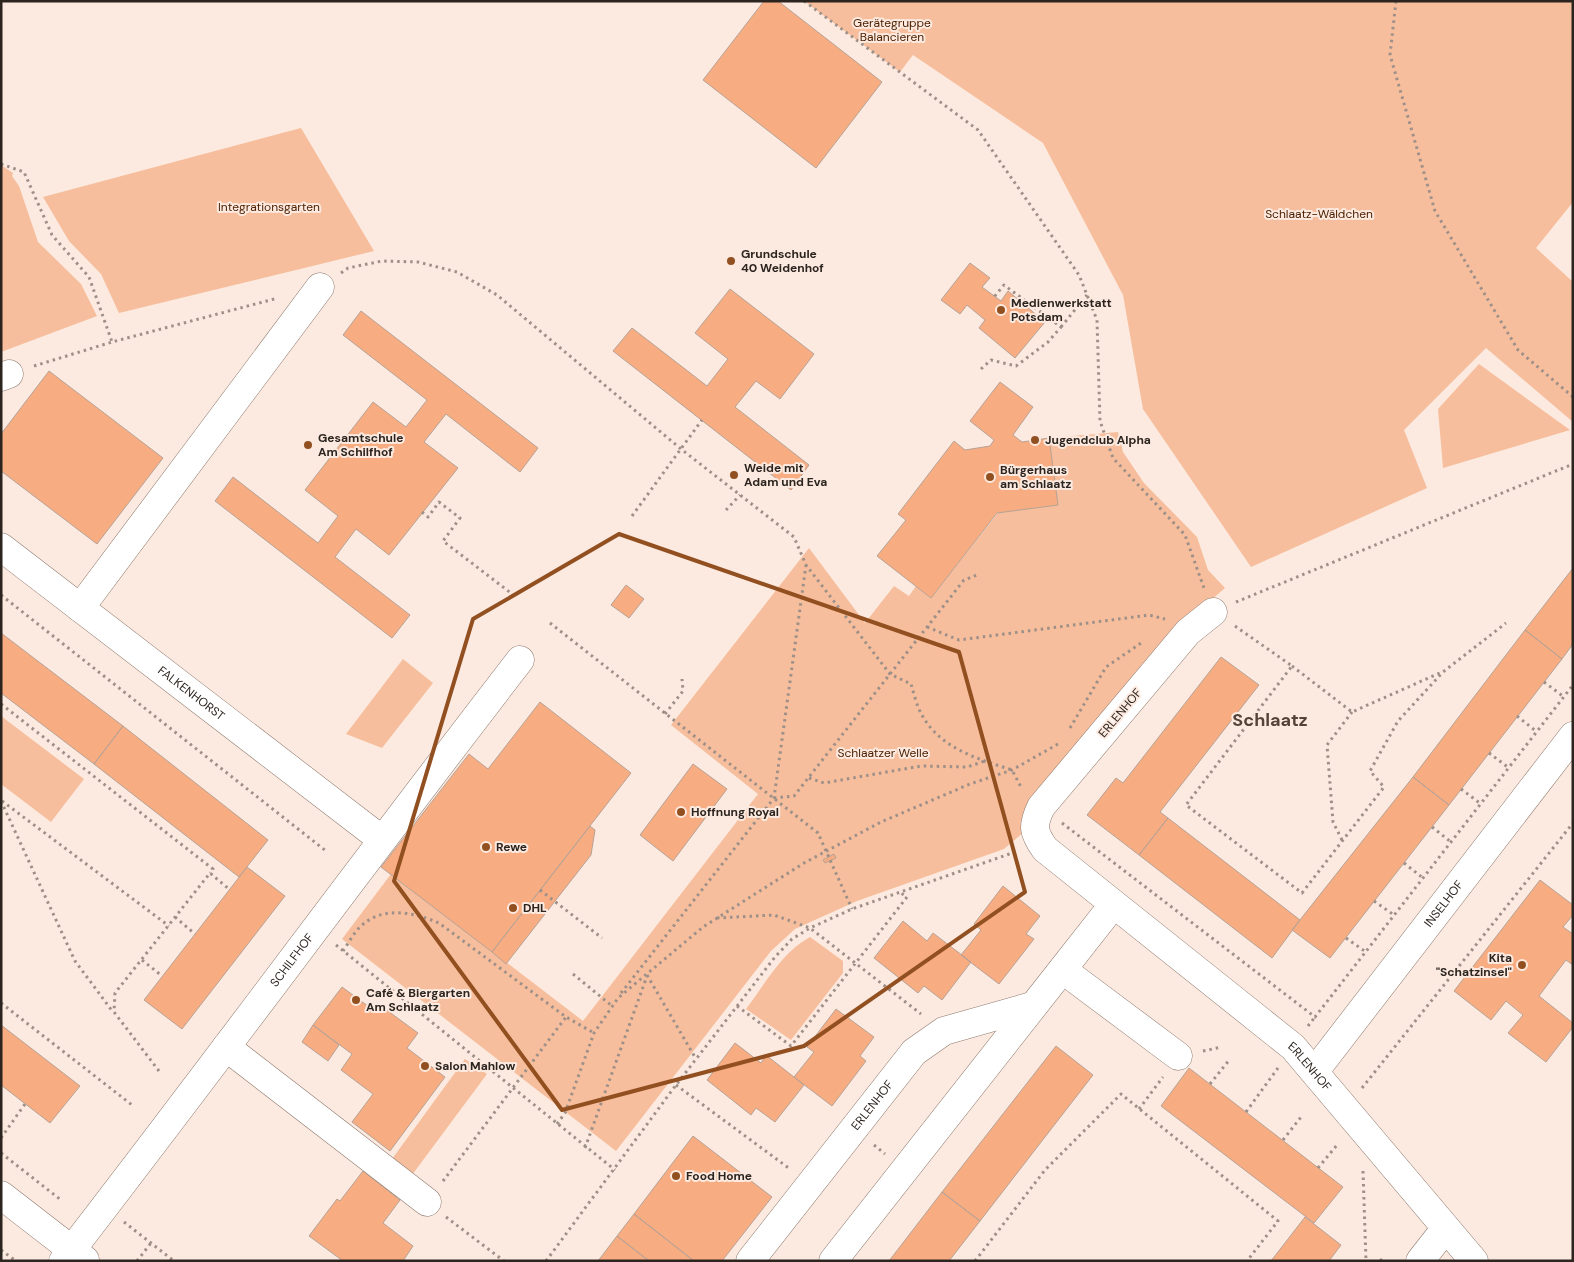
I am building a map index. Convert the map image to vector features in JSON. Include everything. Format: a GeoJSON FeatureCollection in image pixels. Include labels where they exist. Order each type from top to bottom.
{"type":"FeatureCollection","features":[{"type":"Feature","properties":{"kind":"street"},"geometry":{"type":"LineString","coordinates":[[80,608],[320,287]]}},
{"type":"Feature","properties":{"kind":"street","name":"FALKENHORST"},"geometry":{"type":"LineString","coordinates":[[1,547],[381,839]]}},
{"type":"Feature","properties":{"kind":"street","name":"ERLENHOF"},"geometry":{"type":"LineString","coordinates":[[1213,612],[1188,632],[1041,807],[1034,822],[1037,838],[1045,850],[1293,1047],[1474,1261]]}},
{"type":"Feature","properties":{"kind":"street","name":"SCHILFHOF"},"geometry":{"type":"LineString","coordinates":[[73,1257],[104,1207],[316,930],[381,839],[520,660]]}},
{"type":"Feature","properties":{"kind":"street","name":"INSELHOF"},"geometry":{"type":"LineString","coordinates":[[1315,1071],[1573,736]]}},
{"type":"Feature","properties":{"kind":"street"},"geometry":{"type":"LineString","coordinates":[[833,1261],[1113,905]]}},
{"type":"Feature","properties":{"kind":"street"},"geometry":{"type":"LineString","coordinates":[[1063,970],[1178,1056]]}},
{"type":"Feature","properties":{"kind":"street","name":"ERLENHOF"},"geometry":{"type":"LineString","coordinates":[[750,1261],[914,1052],[944,1031],[1032,1006]]}},
{"type":"Feature","properties":{"kind":"street"},"geometry":{"type":"LineString","coordinates":[[226,1047],[427,1202]]}},
{"type":"Feature","properties":{"kind":"street"},"geometry":{"type":"LineString","coordinates":[[1,1195],[73,1257]]}},
{"type":"Feature","properties":{"kind":"street"},"geometry":{"type":"LineString","coordinates":[[1420,1261],[1445,1229]]}},
{"type":"Feature","properties":{"kind":"path"},"geometry":{"type":"LineString","coordinates":[[804,1],[978,130],[1079,275],[1097,320],[1100,421],[1112,458],[1186,535],[1213,612],[1292,666],[1352,712]]}},
{"type":"Feature","properties":{"kind":"path"},"geometry":{"type":"LineString","coordinates":[[1396,1],[1390,55],[1435,211],[1518,350],[1573,397]]}},
{"type":"Feature","properties":{"kind":"path"},"geometry":{"type":"LineString","coordinates":[[1,164],[24,172],[52,235],[89,277],[112,342]]}},
{"type":"Feature","properties":{"kind":"path"},"geometry":{"type":"LineString","coordinates":[[320,287],[348,268],[382,261],[418,262],[457,272],[497,295],[681,449],[794,537],[806,565],[890,674],[911,684],[922,716],[938,737],[965,754],[1012,770]]}},
{"type":"Feature","properties":{"kind":"path"},"geometry":{"type":"LineString","coordinates":[[994,297],[1004,284],[1061,327]]}},
{"type":"Feature","properties":{"kind":"path"},"geometry":{"type":"LineString","coordinates":[[981,369],[991,360],[1016,366],[1048,342],[1087,295]]}},
{"type":"Feature","properties":{"kind":"path"},"geometry":{"type":"LineString","coordinates":[[5,376],[112,342],[282,297]]}},
{"type":"Feature","properties":{"kind":"path"},"geometry":{"type":"LineString","coordinates":[[632,516],[702,420]]}},
{"type":"Feature","properties":{"kind":"path"},"geometry":{"type":"LineString","coordinates":[[1213,612],[1573,464]]}},
{"type":"Feature","properties":{"kind":"path"},"geometry":{"type":"LineString","coordinates":[[726,510],[740,495]]}},
{"type":"Feature","properties":{"kind":"path"},"geometry":{"type":"LineString","coordinates":[[422,512],[428,517],[439,502],[460,518],[443,541],[516,597]]}},
{"type":"Feature","properties":{"kind":"path"},"geometry":{"type":"LineString","coordinates":[[556,1124],[565,1113],[594,1033],[612,1006],[774,798],[806,565]]}},
{"type":"Feature","properties":{"kind":"path"},"geometry":{"type":"LineString","coordinates":[[774,798],[794,796],[964,580],[977,575]]}},
{"type":"Feature","properties":{"kind":"path"},"geometry":{"type":"LineString","coordinates":[[1,594],[326,851]]}},
{"type":"Feature","properties":{"kind":"path"},"geometry":{"type":"LineString","coordinates":[[927,627],[959,640],[1150,615],[1173,621]]}},
{"type":"Feature","properties":{"kind":"path"},"geometry":{"type":"LineString","coordinates":[[550,623],[818,834],[852,909]]}},
{"type":"Feature","properties":{"kind":"path"},"geometry":{"type":"LineString","coordinates":[[1292,666],[1186,805],[1302,893],[1384,787],[1370,771],[1398,721],[1443,672],[1506,623]]}},
{"type":"Feature","properties":{"kind":"path"},"geometry":{"type":"LineString","coordinates":[[1067,734],[1106,667],[1151,636]]}},
{"type":"Feature","properties":{"kind":"path"},"geometry":{"type":"LineString","coordinates":[[1342,840],[1333,822],[1327,745],[1352,712],[1443,672]]}},
{"type":"Feature","properties":{"kind":"path"},"geometry":{"type":"LineString","coordinates":[[665,714],[683,691],[682,679]]}},
{"type":"Feature","properties":{"kind":"path"},"geometry":{"type":"LineString","coordinates":[[1544,682],[1564,697]]}},
{"type":"Feature","properties":{"kind":"path"},"geometry":{"type":"LineString","coordinates":[[1041,807],[1315,1017],[1573,685]]}},
{"type":"Feature","properties":{"kind":"path"},"geometry":{"type":"LineString","coordinates":[[1,704],[213,869],[115,993],[114,1012]]}},
{"type":"Feature","properties":{"kind":"path"},"geometry":{"type":"LineString","coordinates":[[1517,716],[1537,732]]}},
{"type":"Feature","properties":{"kind":"path"},"geometry":{"type":"LineString","coordinates":[[618,998],[648,975],[703,927],[826,851],[890,818],[970,784],[1012,770],[1062,742]]}},
{"type":"Feature","properties":{"kind":"path"},"geometry":{"type":"LineString","coordinates":[[1489,753],[1509,768]]}},
{"type":"Feature","properties":{"kind":"path"},"geometry":{"type":"LineString","coordinates":[[809,778],[824,783],[921,766],[967,767],[985,761]]}},
{"type":"Feature","properties":{"kind":"path"},"geometry":{"type":"LineString","coordinates":[[1461,789],[1481,804]]}},
{"type":"Feature","properties":{"kind":"path"},"geometry":{"type":"LineString","coordinates":[[1,801],[169,926]]}},
{"type":"Feature","properties":{"kind":"path"},"geometry":{"type":"LineString","coordinates":[[1,801],[75,961],[159,1071]]}},
{"type":"Feature","properties":{"kind":"path"},"geometry":{"type":"LineString","coordinates":[[1357,1095],[1573,823]]}},
{"type":"Feature","properties":{"kind":"path"},"geometry":{"type":"LineString","coordinates":[[1432,827],[1451,842]]}},
{"type":"Feature","properties":{"kind":"path"},"geometry":{"type":"LineString","coordinates":[[546,1261],[676,1084],[792,939],[810,928],[852,909],[1018,851],[1037,838]]}},
{"type":"Feature","properties":{"kind":"path"},"geometry":{"type":"LineString","coordinates":[[1404,863],[1423,878]]}},
{"type":"Feature","properties":{"kind":"path"},"geometry":{"type":"LineString","coordinates":[[210,873],[230,890]]}},
{"type":"Feature","properties":{"kind":"path"},"geometry":{"type":"LineString","coordinates":[[540,890],[602,938]]}},
{"type":"Feature","properties":{"kind":"path"},"geometry":{"type":"LineString","coordinates":[[737,1006],[791,1046],[907,897],[900,893]]}},
{"type":"Feature","properties":{"kind":"path"},"geometry":{"type":"LineString","coordinates":[[1374,901],[1394,916]]}},
{"type":"Feature","properties":{"kind":"path"},"geometry":{"type":"LineString","coordinates":[[343,951],[359,927],[383,914],[405,912],[423,917],[439,923],[566,1017],[594,1033]]}},
{"type":"Feature","properties":{"kind":"path"},"geometry":{"type":"LineString","coordinates":[[716,918],[774,915],[810,928],[944,1031]]}},
{"type":"Feature","properties":{"kind":"path"},"geometry":{"type":"LineString","coordinates":[[175,917],[196,934]]}},
{"type":"Feature","properties":{"kind":"path"},"geometry":{"type":"LineString","coordinates":[[316,930],[614,1170]]}},
{"type":"Feature","properties":{"kind":"path"},"geometry":{"type":"LineString","coordinates":[[1346,938],[1366,952]]}},
{"type":"Feature","properties":{"kind":"path"},"geometry":{"type":"LineString","coordinates":[[142,960],[162,976]]}},
{"type":"Feature","properties":{"kind":"path"},"geometry":{"type":"LineString","coordinates":[[573,974],[612,1006]]}},
{"type":"Feature","properties":{"kind":"path"},"geometry":{"type":"LineString","coordinates":[[648,975],[696,1059]]}},
{"type":"Feature","properties":{"kind":"path"},"geometry":{"type":"LineString","coordinates":[[585,1148],[648,975]]}},
{"type":"Feature","properties":{"kind":"path"},"geometry":{"type":"LineString","coordinates":[[1,1003],[132,1106]]}},
{"type":"Feature","properties":{"kind":"path"},"geometry":{"type":"LineString","coordinates":[[504,1261],[427,1202],[566,1017]]}},
{"type":"Feature","properties":{"kind":"path"},"geometry":{"type":"LineString","coordinates":[[1139,1109],[1178,1056]]}},
{"type":"Feature","properties":{"kind":"path"},"geometry":{"type":"LineString","coordinates":[[1210,1084],[1230,1059]]}},
{"type":"Feature","properties":{"kind":"path"},"geometry":{"type":"LineString","coordinates":[[676,1084],[811,1184]]}},
{"type":"Feature","properties":{"kind":"path"},"geometry":{"type":"LineString","coordinates":[[975,1261],[1045,1170],[1121,1094],[1278,1221],[1247,1261]]}},
{"type":"Feature","properties":{"kind":"path"},"geometry":{"type":"LineString","coordinates":[[1,1138],[25,1104]]}},
{"type":"Feature","properties":{"kind":"path"},"geometry":{"type":"LineString","coordinates":[[1283,1140],[1301,1116]]}},
{"type":"Feature","properties":{"kind":"path"},"geometry":{"type":"LineString","coordinates":[[854,1129],[904,1169]]}},
{"type":"Feature","properties":{"kind":"path"},"geometry":{"type":"LineString","coordinates":[[1318,1168],[1337,1145]]}},
{"type":"Feature","properties":{"kind":"path"},"geometry":{"type":"LineString","coordinates":[[1,1153],[61,1200]]}},
{"type":"Feature","properties":{"kind":"path"},"geometry":{"type":"LineString","coordinates":[[1362,1164],[1366,1261]]}},
{"type":"Feature","properties":{"kind":"path"},"geometry":{"type":"LineString","coordinates":[[104,1207],[174,1261]]}},
{"type":"Feature","properties":{"kind":"path"},"geometry":{"type":"LineString","coordinates":[[137,1261],[151,1243]]}},
{"type":"Feature","properties":{"kind":"path"},"geometry":{"type":"LineString","coordinates":[[1,1250],[16,1261]]}},
{"type":"Feature","properties":{"kind":"highlighted area"},"geometry":{"type":"Polygon","coordinates":[[[619,534],[959,652],[1025,892],[804,1046],[562,1110],[394,881],[473,619],[619,534]]]}},
{"type":"Feature","properties":{"kind":"green space","name":"Schlaatz-Wäldchen"},"geometry":{"type":"Polygon","coordinates":[[[804,1],[1573,1],[1573,202],[1536,248],[1573,282],[1573,422],[1486,348],[1404,430],[1427,488],[1251,567],[1143,409],[1123,295],[1043,143],[913,55],[900,72],[804,1]]]}},
{"type":"Feature","properties":{"kind":"green space","name":"Integrationsgarten"},"geometry":{"type":"Polygon","coordinates":[[[301,128],[374,251],[119,313],[101,274],[69,241],[43,197],[301,128]]]}},
{"type":"Feature","properties":{"kind":"green space"},"geometry":{"type":"Polygon","coordinates":[[[1,165],[13,173],[12,176],[19,186],[38,242],[81,284],[97,316],[1,352],[1,165]]]}},
{"type":"Feature","properties":{"kind":"green space"},"geometry":{"type":"Polygon","coordinates":[[[1479,364],[1570,430],[1443,468],[1438,409],[1479,364]]]}},
{"type":"Feature","properties":{"kind":"green space","name":"Schlaatzer Welle"},"geometry":{"type":"Polygon","coordinates":[[[1118,432],[1123,452],[1144,483],[1197,537],[1208,570],[1225,588],[1181,626],[1025,831],[1004,849],[857,901],[795,929],[771,951],[616,1151],[342,939],[391,874],[583,1021],[758,794],[671,725],[809,548],[865,623],[894,586],[909,596],[916,586],[931,598],[1050,447],[1049,438],[1118,432]]]}},
{"type":"Feature","properties":{"kind":"green space"},"geometry":{"type":"Polygon","coordinates":[[[403,659],[433,683],[382,748],[346,734],[403,659]]]}},
{"type":"Feature","properties":{"kind":"green space"},"geometry":{"type":"Polygon","coordinates":[[[1,716],[84,779],[51,822],[1,784],[1,716]]]}},
{"type":"Feature","properties":{"kind":"green space"},"geometry":{"type":"Polygon","coordinates":[[[810,937],[843,961],[843,973],[791,1040],[746,1009],[782,960],[800,943],[810,937]]]}},
{"type":"Feature","properties":{"kind":"green space"},"geometry":{"type":"Polygon","coordinates":[[[465,1059],[487,1074],[412,1175],[392,1159],[465,1059]]]}},
{"type":"Feature","properties":{"kind":"building"},"geometry":{"type":"Polygon","coordinates":[[[764,1],[778,1],[882,82],[816,168],[703,80],[764,1]]]}},
{"type":"Feature","properties":{"kind":"building","name":"Medienwerkstatt Potsdam"},"geometry":{"type":"Polygon","coordinates":[[[970,263],[990,278],[982,287],[1001,301],[1008,291],[1045,322],[1015,358],[979,328],[985,320],[967,305],[960,314],[941,300],[970,263]]]}},
{"type":"Feature","properties":{"kind":"building"},"geometry":{"type":"Polygon","coordinates":[[[730,289],[814,354],[780,399],[756,381],[735,407],[809,465],[791,490],[613,351],[632,328],[707,386],[728,359],[695,333],[730,289]]]}},
{"type":"Feature","properties":{"kind":"building"},"geometry":{"type":"Polygon","coordinates":[[[361,311],[538,448],[520,472],[446,414],[424,442],[458,468],[389,555],[356,529],[335,557],[410,615],[392,638],[215,501],[233,477],[318,543],[338,516],[305,490],[373,402],[406,427],[427,400],[343,335],[361,311]]]}},
{"type":"Feature","properties":{"kind":"building"},"geometry":{"type":"Polygon","coordinates":[[[49,371],[163,458],[97,544],[1,471],[1,434],[49,371]]]}},
{"type":"Feature","properties":{"kind":"building","name":"Bürgerhaus am Schlaatz"},"geometry":{"type":"Polygon","coordinates":[[[1000,382],[1033,407],[1013,435],[1022,442],[1049,438],[1058,505],[997,513],[931,598],[877,556],[906,520],[898,514],[954,441],[965,450],[990,446],[994,440],[970,421],[1000,382]]]}},
{"type":"Feature","properties":{"kind":"building"},"geometry":{"type":"Polygon","coordinates":[[[1573,568],[1573,644],[1562,659],[1525,630],[1573,568]]]}},
{"type":"Feature","properties":{"kind":"building"},"geometry":{"type":"Polygon","coordinates":[[[626,585],[644,599],[629,618],[611,605],[626,585]]]}},
{"type":"Feature","properties":{"kind":"building"},"geometry":{"type":"Polygon","coordinates":[[[1525,630],[1562,659],[1449,805],[1413,777],[1525,630]]]}},
{"type":"Feature","properties":{"kind":"building"},"geometry":{"type":"Polygon","coordinates":[[[1,633],[123,726],[94,764],[1,693],[1,633]]]}},
{"type":"Feature","properties":{"kind":"building"},"geometry":{"type":"Polygon","coordinates":[[[1221,657],[1259,685],[1160,812],[1168,818],[1139,855],[1087,815],[1116,778],[1123,783],[1221,657]]]}},
{"type":"Feature","properties":{"kind":"building","name":"Rewe"},"geometry":{"type":"Polygon","coordinates":[[[540,702],[631,773],[492,952],[381,867],[469,754],[488,769],[540,702]]]}},
{"type":"Feature","properties":{"kind":"building"},"geometry":{"type":"Polygon","coordinates":[[[123,726],[268,840],[239,877],[94,764],[123,726]]]}},
{"type":"Feature","properties":{"kind":"building"},"geometry":{"type":"Polygon","coordinates":[[[693,764],[727,789],[673,861],[640,835],[693,764]]]}},
{"type":"Feature","properties":{"kind":"building"},"geometry":{"type":"Polygon","coordinates":[[[1413,777],[1449,805],[1330,958],[1292,930],[1413,777]]]}},
{"type":"Feature","properties":{"kind":"building"},"geometry":{"type":"Polygon","coordinates":[[[1168,818],[1300,920],[1272,958],[1139,855],[1168,818]]]}},
{"type":"Feature","properties":{"kind":"building"},"geometry":{"type":"Polygon","coordinates":[[[590,826],[595,830],[591,855],[506,964],[492,952],[590,826]]]}},
{"type":"Feature","properties":{"kind":"building"},"geometry":{"type":"Polygon","coordinates":[[[834,854],[836,858],[825,863],[823,860],[834,854]]]}},
{"type":"Feature","properties":{"kind":"building"},"geometry":{"type":"Polygon","coordinates":[[[247,867],[285,896],[182,1029],[144,1000],[247,867]]]}},
{"type":"Feature","properties":{"kind":"building"},"geometry":{"type":"Polygon","coordinates":[[[1540,880],[1573,905],[1573,915],[1563,927],[1573,934],[1573,965],[1566,960],[1539,996],[1573,1023],[1573,1027],[1546,1062],[1508,1033],[1523,1015],[1506,1001],[1491,1020],[1454,991],[1540,880]]]}},
{"type":"Feature","properties":{"kind":"building"},"geometry":{"type":"Polygon","coordinates":[[[1003,886],[1040,916],[1026,934],[1034,939],[999,984],[961,955],[981,930],[974,924],[1003,886]]]}},
{"type":"Feature","properties":{"kind":"building"},"geometry":{"type":"Polygon","coordinates":[[[903,921],[927,941],[933,933],[971,962],[942,1000],[924,986],[918,993],[874,958],[903,921]]]}},
{"type":"Feature","properties":{"kind":"building"},"geometry":{"type":"Polygon","coordinates":[[[342,987],[372,1009],[377,1003],[418,1033],[407,1048],[445,1077],[390,1151],[352,1122],[373,1094],[341,1070],[352,1054],[313,1025],[342,987]]]}},
{"type":"Feature","properties":{"kind":"building"},"geometry":{"type":"Polygon","coordinates":[[[836,1009],[874,1037],[860,1056],[866,1061],[832,1106],[794,1077],[814,1052],[807,1047],[836,1009]]]}},
{"type":"Feature","properties":{"kind":"building"},"geometry":{"type":"Polygon","coordinates":[[[1,1025],[80,1086],[50,1123],[1,1085],[1,1025]]]}},
{"type":"Feature","properties":{"kind":"building"},"geometry":{"type":"Polygon","coordinates":[[[313,1025],[339,1045],[328,1061],[302,1042],[313,1025]]]}},
{"type":"Feature","properties":{"kind":"building"},"geometry":{"type":"Polygon","coordinates":[[[735,1043],[761,1063],[766,1055],[804,1085],[775,1122],[756,1108],[751,1115],[707,1080],[735,1043]]]}},
{"type":"Feature","properties":{"kind":"building"},"geometry":{"type":"Polygon","coordinates":[[[1056,1046],[1093,1075],[980,1221],[942,1192],[1056,1046]]]}},
{"type":"Feature","properties":{"kind":"building"},"geometry":{"type":"Polygon","coordinates":[[[1189,1068],[1343,1187],[1314,1223],[1161,1106],[1189,1068]]]}},
{"type":"Feature","properties":{"kind":"building"},"geometry":{"type":"Polygon","coordinates":[[[693,1136],[772,1197],[722,1261],[694,1261],[634,1214],[693,1136]]]}},
{"type":"Feature","properties":{"kind":"building"},"geometry":{"type":"Polygon","coordinates":[[[363,1171],[400,1200],[383,1223],[413,1246],[403,1261],[343,1261],[309,1236],[337,1199],[340,1201],[363,1171]]]}},
{"type":"Feature","properties":{"kind":"building"},"geometry":{"type":"Polygon","coordinates":[[[942,1192],[980,1221],[949,1261],[889,1261],[942,1192]]]}},
{"type":"Feature","properties":{"kind":"building"},"geometry":{"type":"Polygon","coordinates":[[[634,1214],[694,1261],[649,1261],[617,1236],[634,1214]]]}},
{"type":"Feature","properties":{"kind":"building"},"geometry":{"type":"Polygon","coordinates":[[[1305,1217],[1341,1245],[1329,1261],[1271,1261],[1305,1217]]]}},
{"type":"Feature","properties":{"kind":"building"},"geometry":{"type":"Polygon","coordinates":[[[617,1236],[649,1261],[598,1261],[617,1236]]]}},
{"type":"Feature","properties":{"kind":"place","name":"Grundschule 40 Weidenhof"},"geometry":{"type":"Point","coordinates":[731,261]}},
{"type":"Feature","properties":{"kind":"place","name":"Medienwerkstatt Potsdam"},"geometry":{"type":"Point","coordinates":[1001,310]}},
{"type":"Feature","properties":{"kind":"place","name":"Jugendclub Alpha"},"geometry":{"type":"Point","coordinates":[1035,440]}},
{"type":"Feature","properties":{"kind":"place","name":"Gesamtschule Am Schilfhof"},"geometry":{"type":"Point","coordinates":[308,445]}},
{"type":"Feature","properties":{"kind":"place","name":"Weide mit Adam und Eva"},"geometry":{"type":"Point","coordinates":[734,475]}},
{"type":"Feature","properties":{"kind":"place","name":"Bürgerhaus am Schlaatz"},"geometry":{"type":"Point","coordinates":[990,477]}},
{"type":"Feature","properties":{"kind":"place","name":"Hoffnung Royal"},"geometry":{"type":"Point","coordinates":[681,812]}},
{"type":"Feature","properties":{"kind":"place","name":"Rewe"},"geometry":{"type":"Point","coordinates":[486,847]}},
{"type":"Feature","properties":{"kind":"place","name":"DHL"},"geometry":{"type":"Point","coordinates":[513,908]}},
{"type":"Feature","properties":{"kind":"place","name":"Kita \"Schatzinsel\""},"geometry":{"type":"Point","coordinates":[1522,965]}},
{"type":"Feature","properties":{"kind":"place","name":"Café & Biergarten Am Schlaatz"},"geometry":{"type":"Point","coordinates":[356,1000]}},
{"type":"Feature","properties":{"kind":"place","name":"Salon Mahlow"},"geometry":{"type":"Point","coordinates":[425,1066]}},
{"type":"Feature","properties":{"kind":"place","name":"Food Home"},"geometry":{"type":"Point","coordinates":[676,1176]}},
{"type":"Feature","properties":{"kind":"district","name":"Schlaatz"},"geometry":{"type":"Point","coordinates":[1270,720]}},
{"type":"Feature","properties":{"kind":"park label","name":"Gerätegruppe Balancieren"},"geometry":{"type":"Point","coordinates":[892,30]}}]}
